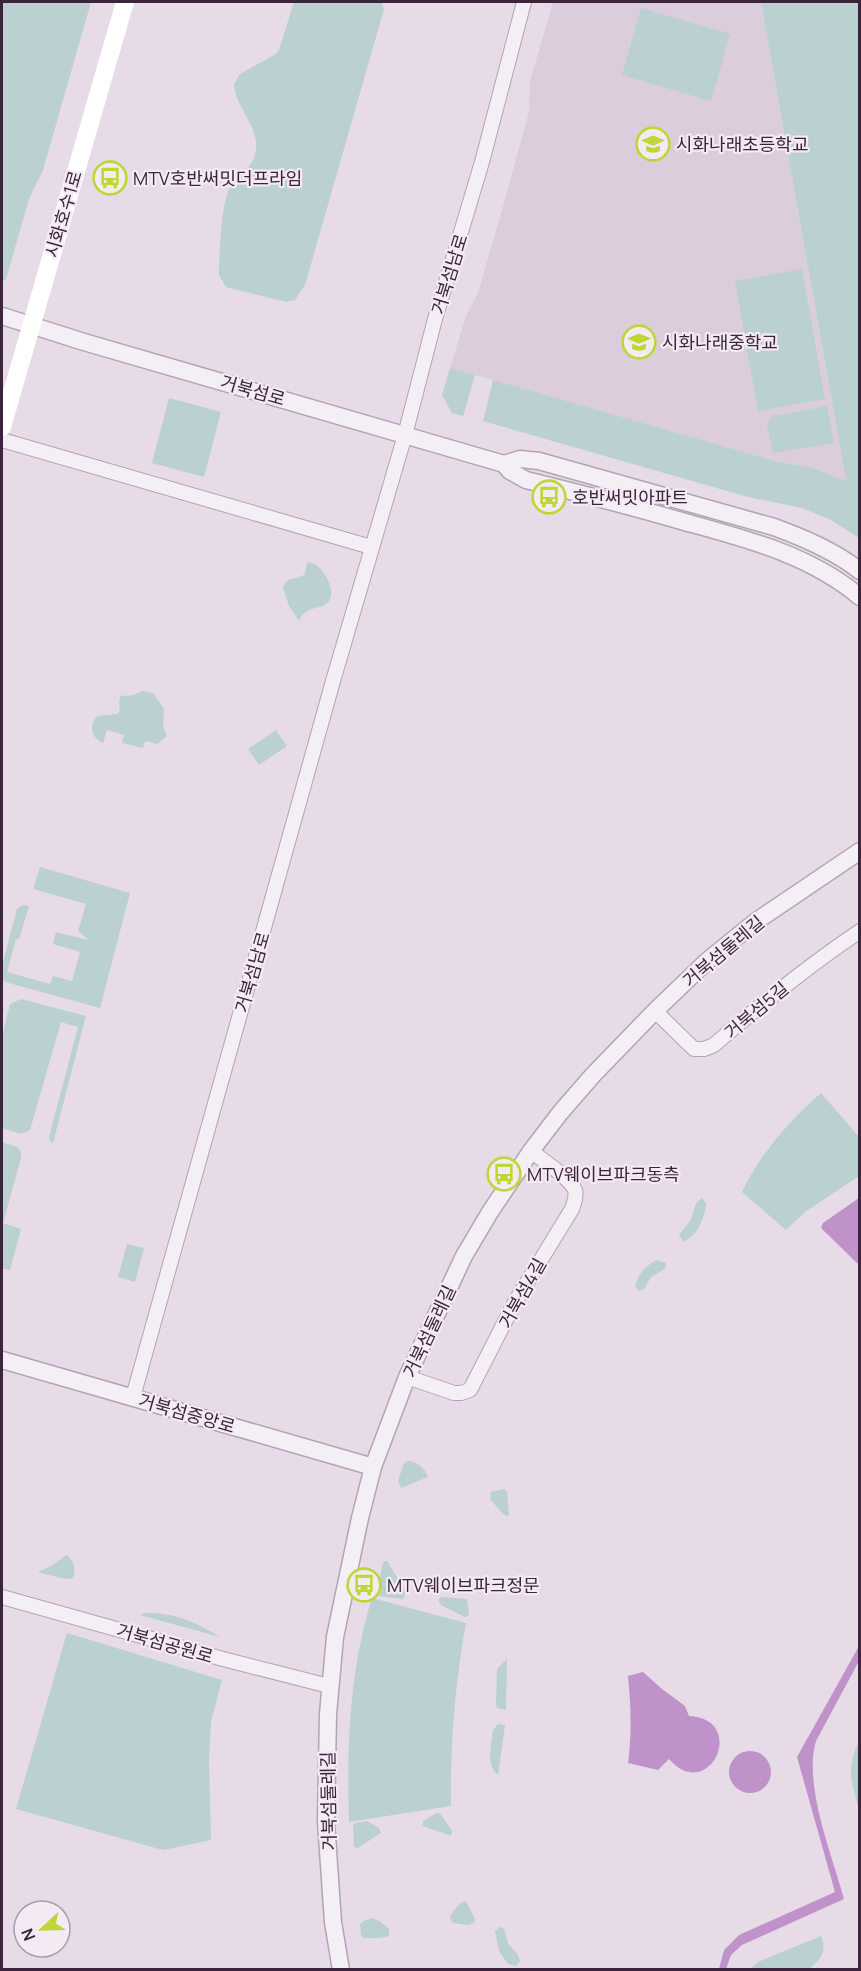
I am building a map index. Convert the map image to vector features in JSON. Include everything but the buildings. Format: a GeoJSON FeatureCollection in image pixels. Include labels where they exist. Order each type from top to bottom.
{"type":"FeatureCollection","features":[{"type":"Feature","properties":{"kind":"main road","name":"시화호수1로"},"geometry":{"type":"LineString","coordinates":[[2,427],[125,2]]}},
{"type":"Feature","properties":{"kind":"street","name":"거북섬남로"},"geometry":{"type":"LineString","coordinates":[[133,1397],[371,547],[405,435],[435,319],[482,162],[524,2]]}},
{"type":"Feature","properties":{"kind":"street","name":"거북섬로"},"geometry":{"type":"LineString","coordinates":[[2,316],[504,464]]}},
{"type":"Feature","properties":{"kind":"street"},"geometry":{"type":"LineString","coordinates":[[2,440],[371,547]]}},
{"type":"Feature","properties":{"kind":"street"},"geometry":{"type":"LineString","coordinates":[[860,571],[802,537],[753,520],[538,461],[520,459],[504,464],[510,471],[526,480],[652,512],[769,547],[810,564],[860,597]]}},
{"type":"Feature","properties":{"kind":"street","name":"거북섬둘레길"},"geometry":{"type":"LineString","coordinates":[[341,1970],[333,1922],[326,1822],[326,1758],[335,1637],[373,1467],[407,1377],[464,1256],[490,1212],[560,1113],[655,1011],[707,961],[755,922],[860,851]]}},
{"type":"Feature","properties":{"kind":"street","name":"거북섬5길"},"geometry":{"type":"LineString","coordinates":[[655,1011],[694,1049],[704,1049],[714,1045],[775,992],[822,956],[860,931]]}},
{"type":"Feature","properties":{"kind":"street","name":"거북섬4길"},"geometry":{"type":"LineString","coordinates":[[407,1377],[453,1393],[470,1390],[515,1302],[572,1209],[576,1200],[575,1191],[568,1181],[531,1151]]}},
{"type":"Feature","properties":{"kind":"street","name":"거북섬중앙로"},"geometry":{"type":"LineString","coordinates":[[2,1360],[373,1467]]}},
{"type":"Feature","properties":{"kind":"street","name":"거북섬공원로"},"geometry":{"type":"LineString","coordinates":[[2,1597],[223,1659],[330,1686]]}},
{"type":"Feature","properties":{"kind":"shaded area"},"geometry":{"type":"Polygon","coordinates":[[[2,2],[91,2],[43,170],[29,199],[6,279],[2,281],[2,2]]]}},
{"type":"Feature","properties":{"kind":"shaded area"},"geometry":{"type":"Polygon","coordinates":[[[294,2],[382,2],[384,9],[305,285],[295,300],[286,302],[226,287],[219,275],[219,267],[225,202],[231,186],[251,163],[256,152],[253,129],[238,100],[234,84],[240,74],[276,54],[279,50],[294,2]]]}},
{"type":"Feature","properties":{"kind":"shaded area"},"geometry":{"type":"Polygon","coordinates":[[[553,2],[761,2],[846,482],[812,468],[774,461],[450,368],[466,316],[478,293],[502,210],[529,112],[530,82],[553,2]]]}},
{"type":"Feature","properties":{"kind":"shaded area"},"geometry":{"type":"Polygon","coordinates":[[[761,2],[859,2],[859,538],[831,520],[802,508],[748,497],[483,421],[493,380],[774,461],[812,468],[846,481],[761,2]]]}},
{"type":"Feature","properties":{"kind":"shaded area"},"geometry":{"type":"Polygon","coordinates":[[[641,8],[730,34],[711,101],[622,75],[641,8]]]}},
{"type":"Feature","properties":{"kind":"shaded area"},"geometry":{"type":"Polygon","coordinates":[[[802,269],[825,399],[758,411],[735,281],[802,269]]]}},
{"type":"Feature","properties":{"kind":"shaded area"},"geometry":{"type":"Polygon","coordinates":[[[450,368],[475,375],[463,416],[452,413],[442,395],[450,368]]]}},
{"type":"Feature","properties":{"kind":"shaded area"},"geometry":{"type":"Polygon","coordinates":[[[169,398],[221,412],[204,477],[152,463],[169,398]]]}},
{"type":"Feature","properties":{"kind":"shaded area"},"geometry":{"type":"Polygon","coordinates":[[[827,406],[834,443],[773,453],[767,425],[772,416],[827,406]]]}},
{"type":"Feature","properties":{"kind":"shaded area"},"geometry":{"type":"Polygon","coordinates":[[[307,562],[323,571],[330,586],[331,596],[327,603],[305,612],[299,621],[289,606],[283,588],[290,579],[305,574],[307,562]]]}},
{"type":"Feature","properties":{"kind":"shaded area"},"geometry":{"type":"Polygon","coordinates":[[[142,691],[153,693],[164,709],[163,726],[167,736],[157,744],[145,741],[143,748],[122,743],[124,735],[107,730],[103,743],[96,738],[92,728],[97,716],[118,714],[121,696],[134,695],[142,691]]]}},
{"type":"Feature","properties":{"kind":"shaded area"},"geometry":{"type":"Polygon","coordinates":[[[276,730],[287,746],[259,765],[248,749],[276,730]]]}},
{"type":"Feature","properties":{"kind":"shaded area"},"geometry":{"type":"Polygon","coordinates":[[[40,867],[130,893],[100,1008],[5,982],[2,978],[2,966],[17,909],[23,905],[29,906],[19,939],[16,939],[7,972],[50,984],[53,976],[72,981],[80,952],[53,944],[56,932],[88,940],[78,931],[86,904],[33,889],[40,867]]]}},
{"type":"Feature","properties":{"kind":"shaded area"},"geometry":{"type":"Polygon","coordinates":[[[21,999],[86,1016],[53,1143],[49,1137],[78,1027],[61,1022],[30,1130],[21,1134],[2,1128],[2,1037],[10,1004],[21,999]]]}},
{"type":"Feature","properties":{"kind":"shaded area"},"geometry":{"type":"Polygon","coordinates":[[[821,1093],[859,1137],[859,1176],[805,1212],[786,1230],[742,1192],[776,1139],[821,1093]]]}},
{"type":"Feature","properties":{"kind":"shaded area"},"geometry":{"type":"Polygon","coordinates":[[[2,1142],[17,1147],[21,1152],[3,1223],[21,1229],[10,1270],[2,1268],[2,1142]]]}},
{"type":"Feature","properties":{"kind":"shaded area"},"geometry":{"type":"Polygon","coordinates":[[[702,1198],[706,1203],[700,1225],[690,1238],[682,1240],[679,1235],[691,1219],[697,1202],[702,1198]]]}},
{"type":"Feature","properties":{"kind":"shaded area"},"geometry":{"type":"Polygon","coordinates":[[[859,1198],[859,1265],[821,1228],[823,1223],[859,1198]]]}},
{"type":"Feature","properties":{"kind":"shaded area"},"geometry":{"type":"Polygon","coordinates":[[[127,1244],[144,1248],[135,1282],[118,1277],[127,1244]]]}},
{"type":"Feature","properties":{"kind":"shaded area"},"geometry":{"type":"Polygon","coordinates":[[[657,1260],[666,1263],[665,1269],[651,1277],[644,1289],[638,1291],[635,1286],[641,1274],[646,1267],[657,1260]]]}},
{"type":"Feature","properties":{"kind":"shaded area"},"geometry":{"type":"Polygon","coordinates":[[[408,1461],[420,1466],[428,1477],[401,1488],[398,1481],[404,1463],[408,1461]]]}},
{"type":"Feature","properties":{"kind":"shaded area"},"geometry":{"type":"Polygon","coordinates":[[[504,1489],[507,1491],[509,1515],[507,1516],[490,1499],[491,1492],[504,1489]]]}},
{"type":"Feature","properties":{"kind":"shaded area"},"geometry":{"type":"Polygon","coordinates":[[[66,1555],[74,1567],[75,1573],[71,1579],[38,1572],[53,1565],[66,1555]]]}},
{"type":"Feature","properties":{"kind":"shaded area"},"geometry":{"type":"Polygon","coordinates":[[[384,1561],[387,1561],[406,1592],[403,1599],[377,1596],[384,1561]]]}},
{"type":"Feature","properties":{"kind":"shaded area"},"geometry":{"type":"Polygon","coordinates":[[[441,1597],[467,1599],[469,1616],[465,1617],[441,1605],[438,1600],[441,1597]]]}},
{"type":"Feature","properties":{"kind":"shaded area"},"geometry":{"type":"Polygon","coordinates":[[[372,1598],[466,1623],[454,1714],[451,1806],[349,1822],[351,1709],[358,1653],[372,1598]]]}},
{"type":"Feature","properties":{"kind":"shaded area"},"geometry":{"type":"Polygon","coordinates":[[[145,1613],[166,1614],[184,1619],[220,1637],[140,1615],[145,1613]]]}},
{"type":"Feature","properties":{"kind":"shaded area"},"geometry":{"type":"Polygon","coordinates":[[[67,1633],[222,1680],[211,1722],[209,1759],[211,1840],[163,1850],[16,1809],[67,1633]]]}},
{"type":"Feature","properties":{"kind":"shaded area"},"geometry":{"type":"Polygon","coordinates":[[[859,1646],[859,1661],[816,1741],[813,1758],[816,1798],[826,1841],[844,1899],[742,1945],[731,1955],[726,1969],[719,1969],[724,1950],[739,1935],[835,1892],[797,1757],[859,1646]]]}},
{"type":"Feature","properties":{"kind":"shaded area"},"geometry":{"type":"Polygon","coordinates":[[[507,1659],[506,1710],[497,1708],[496,1704],[497,1669],[507,1659]]]}},
{"type":"Feature","properties":{"kind":"shaded area"},"geometry":{"type":"Polygon","coordinates":[[[643,1672],[685,1706],[689,1716],[707,1721],[717,1730],[720,1743],[716,1756],[709,1766],[697,1772],[684,1770],[669,1759],[658,1770],[628,1763],[631,1720],[628,1676],[643,1672]]]}},
{"type":"Feature","properties":{"kind":"shaded area"},"geometry":{"type":"Polygon","coordinates":[[[498,1724],[505,1725],[498,1775],[492,1766],[490,1754],[493,1730],[498,1724]]]}},
{"type":"Feature","properties":{"kind":"shaded area"},"geometry":{"type":"Polygon","coordinates":[[[859,1740],[859,1810],[851,1768],[859,1740]]]}},
{"type":"Feature","properties":{"kind":"shaded area"},"geometry":{"type":"Polygon","coordinates":[[[750,1751],[765,1757],[771,1772],[765,1787],[750,1793],[735,1787],[729,1772],[735,1757],[750,1751]]]}},
{"type":"Feature","properties":{"kind":"shaded area"},"geometry":{"type":"Polygon","coordinates":[[[440,1813],[452,1831],[451,1836],[423,1826],[423,1821],[440,1813]]]}},
{"type":"Feature","properties":{"kind":"shaded area"},"geometry":{"type":"Polygon","coordinates":[[[367,1821],[379,1828],[381,1833],[356,1849],[353,1825],[367,1821]]]}},
{"type":"Feature","properties":{"kind":"shaded area"},"geometry":{"type":"Polygon","coordinates":[[[466,1901],[475,1919],[474,1923],[468,1925],[452,1923],[450,1917],[453,1912],[458,1905],[466,1901]]]}},
{"type":"Feature","properties":{"kind":"shaded area"},"geometry":{"type":"Polygon","coordinates":[[[372,1918],[389,1929],[389,1936],[364,1938],[361,1936],[360,1924],[372,1918]]]}},
{"type":"Feature","properties":{"kind":"shaded area"},"geometry":{"type":"Polygon","coordinates":[[[500,1927],[504,1928],[508,1944],[517,1953],[520,1961],[516,1966],[508,1964],[499,1951],[495,1931],[500,1927]]]}},
{"type":"Feature","properties":{"kind":"shaded area"},"geometry":{"type":"Polygon","coordinates":[[[821,1936],[824,1946],[822,1955],[809,1969],[750,1969],[758,1962],[821,1936]]]}},
{"type":"Feature","properties":{"kind":"place","name":"시화나래초등학교"},"geometry":{"type":"Point","coordinates":[653,144]}},
{"type":"Feature","properties":{"kind":"place","name":"MTV호반써밋더프라임"},"geometry":{"type":"Point","coordinates":[110,178]}},
{"type":"Feature","properties":{"kind":"place","name":"시화나래중학교"},"geometry":{"type":"Point","coordinates":[639,342]}},
{"type":"Feature","properties":{"kind":"place","name":"호반써밋아파트"},"geometry":{"type":"Point","coordinates":[549,497]}},
{"type":"Feature","properties":{"kind":"place","name":"MTV웨이브파크동측"},"geometry":{"type":"Point","coordinates":[504,1174]}},
{"type":"Feature","properties":{"kind":"place","name":"MTV웨이브파크정문"},"geometry":{"type":"Point","coordinates":[364,1585]}}]}
